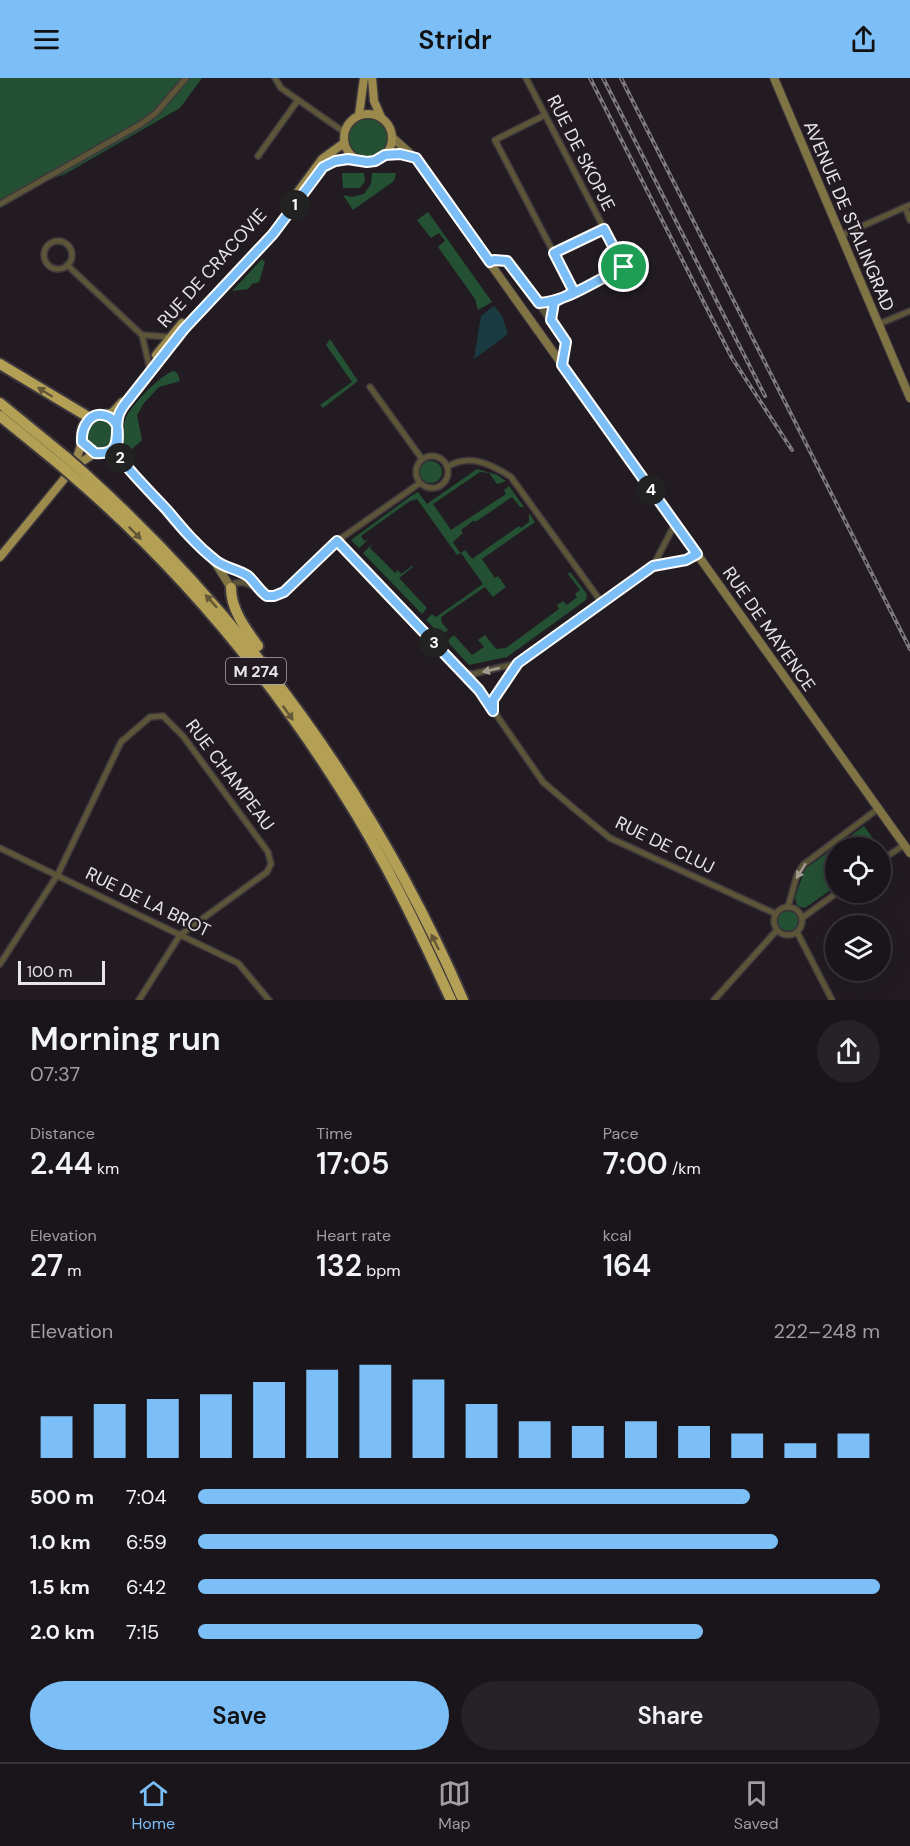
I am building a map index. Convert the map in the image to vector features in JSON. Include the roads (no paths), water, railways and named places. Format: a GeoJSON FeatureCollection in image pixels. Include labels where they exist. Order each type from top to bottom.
{"type":"FeatureCollection","features":[{"type":"Feature","properties":{"kind":"highway"},"geometry":{"type":"LineString","coordinates":[[0,363],[90,418]]}},
{"type":"Feature","properties":{"kind":"highway","name":"M 274"},"geometry":{"type":"LineString","coordinates":[[0,403],[63,461]]}},
{"type":"Feature","properties":{"kind":"highway","name":"M 274"},"geometry":{"type":"LineString","coordinates":[[0,416],[63,461],[136,520],[231,623],[300,712],[352,790],[399,871],[460,999]]}},
{"type":"Feature","properties":{"kind":"highway","name":"M 274"},"geometry":{"type":"LineString","coordinates":[[78,473],[176,576],[265,682],[342,791],[381,858],[416,927],[460,999]]}},
{"type":"Feature","properties":{"kind":"highway"},"geometry":{"type":"LineString","coordinates":[[231,588],[231,598],[243,623],[300,712]]}},
{"type":"Feature","properties":{"kind":"highway"},"geometry":{"type":"LineString","coordinates":[[416,927],[444,1000]]}},
{"type":"Feature","properties":{"kind":"main road"},"geometry":{"type":"LineString","coordinates":[[359,115],[364,78]]}},
{"type":"Feature","properties":{"kind":"main road"},"geometry":{"type":"LineString","coordinates":[[372,78],[374,100],[381,117],[391,129],[392,137],[385,155]]}},
{"type":"Feature","properties":{"kind":"main road","name":"AVENUE DE STALINGRAD"},"geometry":{"type":"LineString","coordinates":[[774,78],[910,398]]}},
{"type":"Feature","properties":{"kind":"main road"},"geometry":{"type":"LineString","coordinates":[[381,117],[375,114],[359,115],[350,122],[344,132],[344,143],[355,159],[367,162],[375,161],[385,155],[400,154],[416,158]]}},
{"type":"Feature","properties":{"kind":"main road","name":"RUE DE MAYENCE"},"geometry":{"type":"LineString","coordinates":[[392,137],[416,158],[910,853]]}},
{"type":"Feature","properties":{"kind":"main road","name":"RUE DE CRACOVIE"},"geometry":{"type":"LineString","coordinates":[[104,415],[113,412],[170,337],[275,225],[322,159],[344,143]]}},
{"type":"Feature","properties":{"kind":"main road","name":"RUE DE CRACOVIE"},"geometry":{"type":"LineString","coordinates":[[117,426],[118,416],[125,404],[184,329],[273,234],[323,167],[335,161],[355,159]]}},
{"type":"Feature","properties":{"kind":"main road"},"geometry":{"type":"LineString","coordinates":[[78,473],[82,430],[90,418],[104,415],[112,419],[117,426],[117,453],[122,461],[179,527],[216,562],[231,588]]}},
{"type":"Feature","properties":{"kind":"main road"},"geometry":{"type":"LineString","coordinates":[[82,442],[95,453]]}},
{"type":"Feature","properties":{"kind":"main road"},"geometry":{"type":"LineString","coordinates":[[0,557],[95,453],[110,450],[117,442]]}},
{"type":"Feature","properties":{"kind":"street"},"geometry":{"type":"LineString","coordinates":[[0,204],[141,124],[156,113],[186,78]]}},
{"type":"Feature","properties":{"kind":"street"},"geometry":{"type":"LineString","coordinates":[[275,78],[281,88],[344,132]]}},
{"type":"Feature","properties":{"kind":"street","name":"RUE DE SKOPJE"},"geometry":{"type":"LineString","coordinates":[[526,78],[624,267],[554,302],[539,303]]}},
{"type":"Feature","properties":{"kind":"street"},"geometry":{"type":"LineString","coordinates":[[258,156],[298,100]]}},
{"type":"Feature","properties":{"kind":"street"},"geometry":{"type":"LineString","coordinates":[[545,115],[495,140],[574,292]]}},
{"type":"Feature","properties":{"kind":"street"},"geometry":{"type":"LineString","coordinates":[[842,235],[907,206],[910,220]]}},
{"type":"Feature","properties":{"kind":"street"},"geometry":{"type":"LineString","coordinates":[[554,253],[604,229]]}},
{"type":"Feature","properties":{"kind":"street"},"geometry":{"type":"LineString","coordinates":[[56,241],[66,243],[71,252],[67,265],[57,268],[48,265],[44,254],[47,246],[56,241]]}},
{"type":"Feature","properties":{"kind":"street"},"geometry":{"type":"LineString","coordinates":[[490,262],[507,261],[551,320],[566,342],[562,365]]}},
{"type":"Feature","properties":{"kind":"street"},"geometry":{"type":"LineString","coordinates":[[67,265],[142,335],[149,365]]}},
{"type":"Feature","properties":{"kind":"street"},"geometry":{"type":"LineString","coordinates":[[551,320],[554,302]]}},
{"type":"Feature","properties":{"kind":"street"},"geometry":{"type":"LineString","coordinates":[[879,324],[910,311]]}},
{"type":"Feature","properties":{"kind":"street"},"geometry":{"type":"LineString","coordinates":[[142,335],[170,337]]}},
{"type":"Feature","properties":{"kind":"street"},"geometry":{"type":"LineString","coordinates":[[370,387],[422,459]]}},
{"type":"Feature","properties":{"kind":"street"},"geometry":{"type":"LineString","coordinates":[[436,457],[447,467],[446,477],[440,485],[429,488],[420,483],[416,473],[418,463],[422,459],[436,457]]}},
{"type":"Feature","properties":{"kind":"street"},"geometry":{"type":"LineString","coordinates":[[447,467],[459,462],[491,463],[511,477],[602,603]]}},
{"type":"Feature","properties":{"kind":"street"},"geometry":{"type":"LineString","coordinates":[[216,562],[246,575],[267,596],[280,594],[337,541],[420,483]]}},
{"type":"Feature","properties":{"kind":"street"},"geometry":{"type":"LineString","coordinates":[[653,566],[675,524]]}},
{"type":"Feature","properties":{"kind":"street","name":"RUE DE CLUJ"},"geometry":{"type":"LineString","coordinates":[[337,541],[479,690],[543,782],[610,838],[776,914]]}},
{"type":"Feature","properties":{"kind":"street"},"geometry":{"type":"LineString","coordinates":[[493,711],[493,700],[518,663],[653,566],[686,560],[697,554]]}},
{"type":"Feature","properties":{"kind":"street"},"geometry":{"type":"LineString","coordinates":[[231,588],[239,582],[251,584],[259,589]]}},
{"type":"Feature","properties":{"kind":"street"},"geometry":{"type":"LineString","coordinates":[[464,673],[473,674],[518,663]]}},
{"type":"Feature","properties":{"kind":"street","name":"RUE CHAMPEAU"},"geometry":{"type":"LineString","coordinates":[[58,874],[121,742],[150,717],[163,716],[183,736],[268,852],[271,864],[267,873],[180,935]]}},
{"type":"Feature","properties":{"kind":"street"},"geometry":{"type":"LineString","coordinates":[[788,907],[798,911],[802,918],[797,932],[789,935],[777,930],[774,921],[776,914],[788,907],[796,875],[803,865],[879,808]]}},
{"type":"Feature","properties":{"kind":"street"},"geometry":{"type":"LineString","coordinates":[[891,853],[904,844]]}},
{"type":"Feature","properties":{"kind":"street","name":"RUE DE LA BROT"},"geometry":{"type":"LineString","coordinates":[[0,848],[58,874],[238,963],[269,1000]]}},
{"type":"Feature","properties":{"kind":"street"},"geometry":{"type":"LineString","coordinates":[[0,964],[58,874]]}},
{"type":"Feature","properties":{"kind":"street"},"geometry":{"type":"LineString","coordinates":[[802,918],[825,901]]}},
{"type":"Feature","properties":{"kind":"street"},"geometry":{"type":"LineString","coordinates":[[714,1000],[777,930]]}},
{"type":"Feature","properties":{"kind":"street"},"geometry":{"type":"LineString","coordinates":[[797,932],[832,1000]]}},
{"type":"Feature","properties":{"kind":"street"},"geometry":{"type":"LineString","coordinates":[[139,1000],[180,935]]}},
{"type":"Feature","properties":{"kind":"water"},"geometry":{"type":"Polygon","coordinates":[[[494,306],[502,316],[508,334],[474,359],[481,316],[494,306]]]}},
{"type":"Feature","properties":{"kind":"railway"},"geometry":{"type":"LineString","coordinates":[[590,78],[732,358],[792,450]]}},
{"type":"Feature","properties":{"kind":"railway"},"geometry":{"type":"LineString","coordinates":[[603,78],[765,396]]}},
{"type":"Feature","properties":{"kind":"railway"},"geometry":{"type":"LineString","coordinates":[[621,78],[910,649]]}}]}
